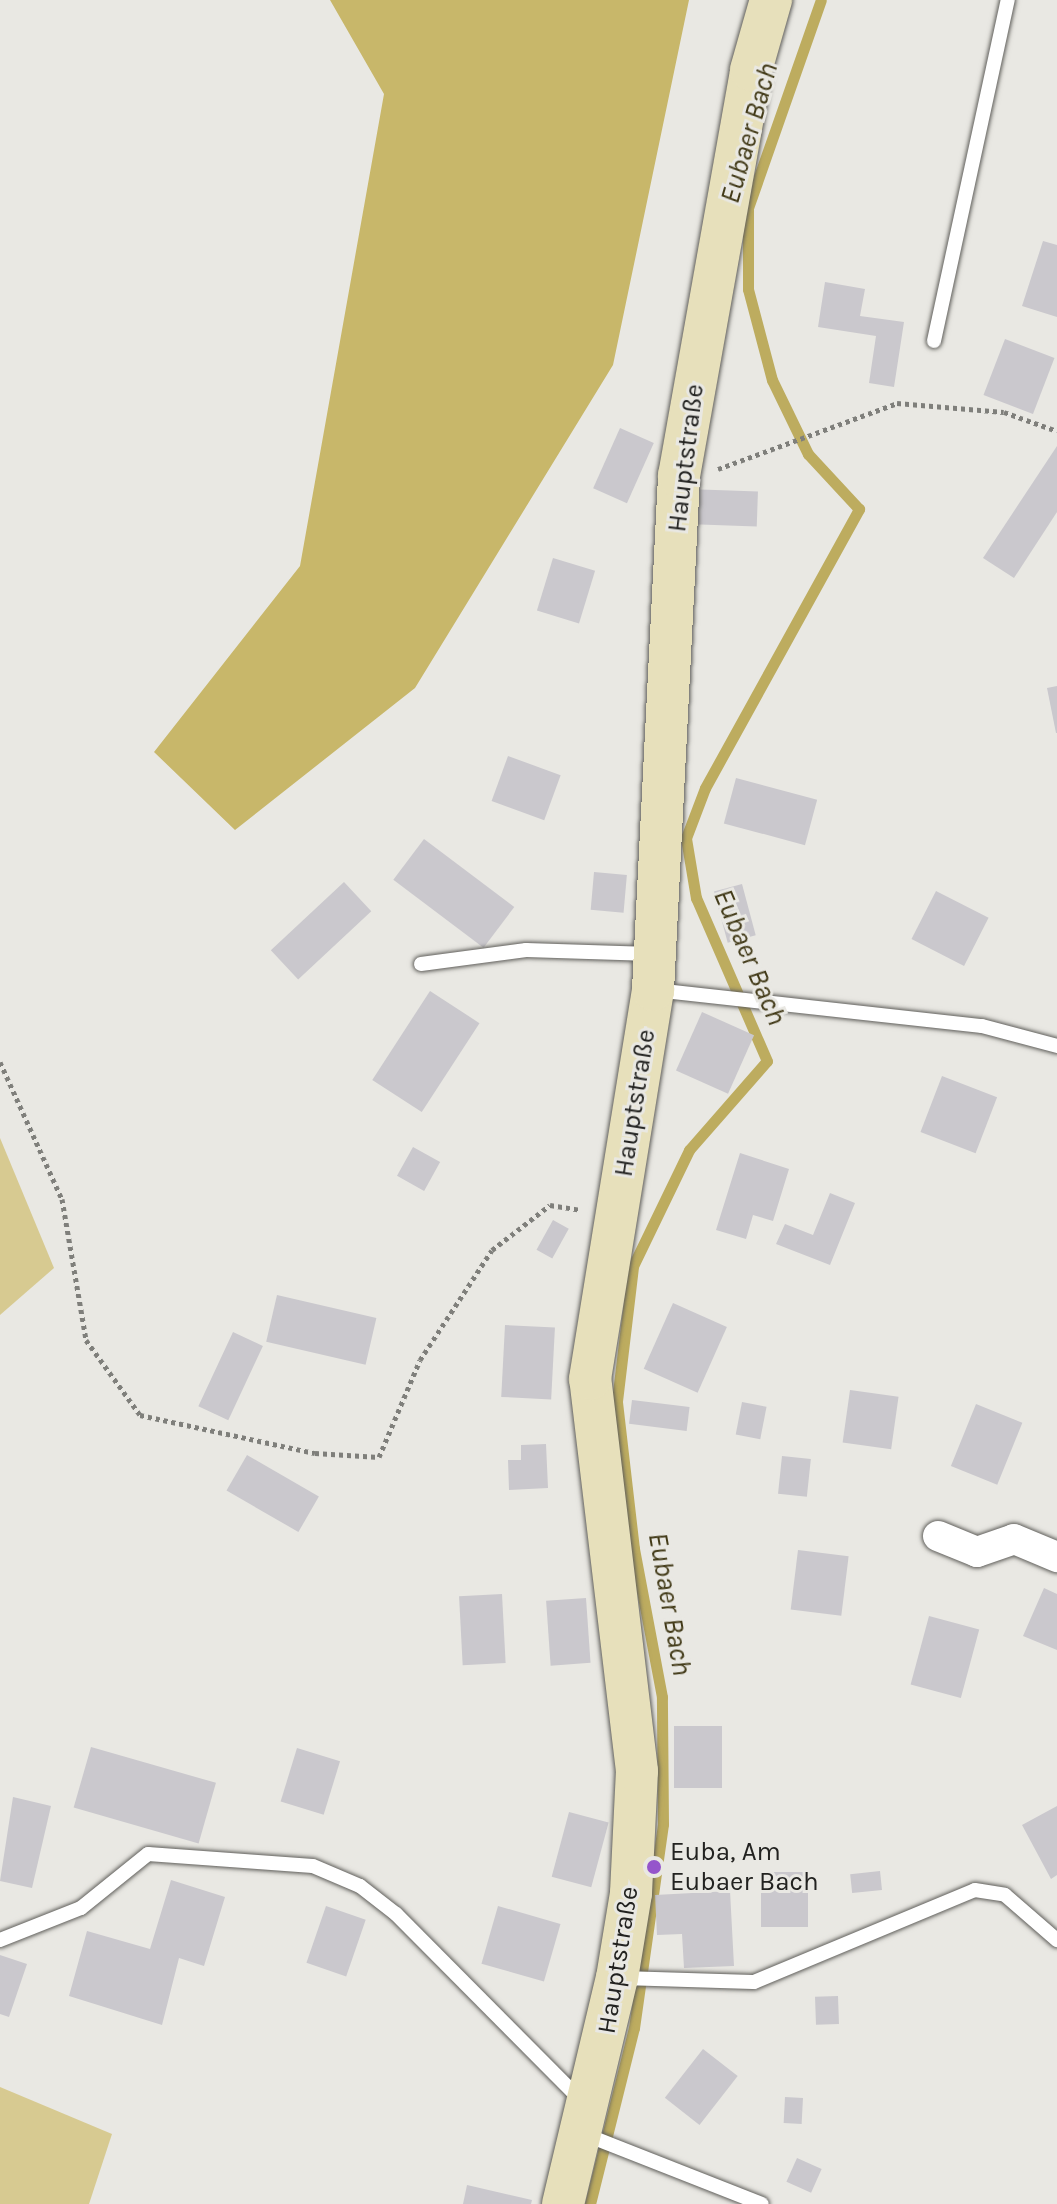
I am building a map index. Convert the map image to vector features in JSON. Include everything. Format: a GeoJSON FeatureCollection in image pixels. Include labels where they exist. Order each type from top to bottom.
{"type":"FeatureCollection","features":[{"type":"Feature","properties":{"kind":"street","name":"Hauptstraße"},"geometry":{"type":"LineString","coordinates":[[563,2204],[624,1979],[637,1771],[590,1379],[654,972],[679,476],[751,70],[771,0]]}},
{"type":"Feature","properties":{"kind":"street"},"geometry":{"type":"LineString","coordinates":[[938,1536],[977,1552],[1014,1539],[1057,1557]]}},
{"type":"Feature","properties":{"kind":"lane"},"geometry":{"type":"LineString","coordinates":[[934,341],[1008,0]]}},
{"type":"Feature","properties":{"kind":"lane"},"geometry":{"type":"LineString","coordinates":[[421,964],[526,950],[654,972],[724,994],[769,1003],[982,1026],[1057,1046]]}},
{"type":"Feature","properties":{"kind":"lane"},"geometry":{"type":"LineString","coordinates":[[0,1940],[81,1908],[148,1854],[313,1866],[360,1886],[396,1914],[587,2122],[634,2151],[762,2204]]}},
{"type":"Feature","properties":{"kind":"lane"},"geometry":{"type":"LineString","coordinates":[[624,1979],[754,1982],[975,1890],[1005,1895],[1057,1940]]}},
{"type":"Feature","properties":{"kind":"path"},"geometry":{"type":"LineString","coordinates":[[679,476],[743,465],[816,433],[897,403],[1004,412],[1057,431]]}},
{"type":"Feature","properties":{"kind":"path"},"geometry":{"type":"LineString","coordinates":[[0,1062],[62,1199],[86,1340],[140,1415],[315,1453],[379,1457],[420,1360],[492,1250],[550,1205],[617,1215]]}},
{"type":"Feature","properties":{"kind":"shaded area"},"geometry":{"type":"Polygon","coordinates":[[[330,0],[689,0],[613,365],[415,688],[235,830],[154,752],[300,566],[384,94],[330,0]]]}},
{"type":"Feature","properties":{"kind":"shaded area"},"geometry":{"type":"Polygon","coordinates":[[[0,1138],[54,1268],[0,1315],[0,1138]]]}},
{"type":"Feature","properties":{"kind":"shaded area"},"geometry":{"type":"Polygon","coordinates":[[[0,2087],[112,2134],[89,2204],[0,2204],[0,2087]]]}},
{"type":"Feature","properties":{"kind":"building"},"geometry":{"type":"Polygon","coordinates":[[[1043,241],[1057,245],[1057,317],[1022,306],[1043,241]]]}},
{"type":"Feature","properties":{"kind":"building"},"geometry":{"type":"Polygon","coordinates":[[[825,282],[865,289],[860,316],[904,322],[894,387],[869,383],[876,336],[818,327],[825,282]]]}},
{"type":"Feature","properties":{"kind":"building"},"geometry":{"type":"Polygon","coordinates":[[[1005,339],[1054,358],[1033,414],[983,395],[1005,339]]]}},
{"type":"Feature","properties":{"kind":"building"},"geometry":{"type":"Polygon","coordinates":[[[620,428],[654,443],[627,503],[593,488],[620,428]]]}},
{"type":"Feature","properties":{"kind":"building"},"geometry":{"type":"Polygon","coordinates":[[[1057,446],[1057,512],[1014,578],[983,558],[1057,446]]]}},
{"type":"Feature","properties":{"kind":"building"},"geometry":{"type":"Polygon","coordinates":[[[687,489],[758,491],[757,526],[686,524],[687,489]]]}},
{"type":"Feature","properties":{"kind":"building"},"geometry":{"type":"Polygon","coordinates":[[[553,558],[595,571],[579,623],[537,611],[553,558]]]}},
{"type":"Feature","properties":{"kind":"building"},"geometry":{"type":"Polygon","coordinates":[[[1057,686],[1057,733],[1056,733],[1047,688],[1057,686]]]}},
{"type":"Feature","properties":{"kind":"building"},"geometry":{"type":"Polygon","coordinates":[[[508,756],[561,775],[544,820],[492,801],[508,756]]]}},
{"type":"Feature","properties":{"kind":"building"},"geometry":{"type":"Polygon","coordinates":[[[736,778],[817,800],[805,845],[724,823],[736,778]]]}},
{"type":"Feature","properties":{"kind":"building"},"geometry":{"type":"Polygon","coordinates":[[[424,839],[514,907],[484,948],[393,880],[424,839]]]}},
{"type":"Feature","properties":{"kind":"building"},"geometry":{"type":"Polygon","coordinates":[[[594,872],[627,875],[624,913],[591,910],[594,872]]]}},
{"type":"Feature","properties":{"kind":"building"},"geometry":{"type":"Polygon","coordinates":[[[344,882],[371,911],[298,979],[271,950],[344,882]]]}},
{"type":"Feature","properties":{"kind":"building"},"geometry":{"type":"Polygon","coordinates":[[[742,884],[756,935],[728,943],[714,892],[742,884]]]}},
{"type":"Feature","properties":{"kind":"building"},"geometry":{"type":"Polygon","coordinates":[[[936,891],[989,918],[964,966],[911,939],[936,891]]]}},
{"type":"Feature","properties":{"kind":"building"},"geometry":{"type":"Polygon","coordinates":[[[430,991],[479,1023],[422,1112],[372,1080],[430,991]]]}},
{"type":"Feature","properties":{"kind":"building"},"geometry":{"type":"Polygon","coordinates":[[[702,1012],[754,1035],[728,1094],[676,1070],[702,1012]]]}},
{"type":"Feature","properties":{"kind":"building"},"geometry":{"type":"Polygon","coordinates":[[[942,1076],[997,1097],[976,1153],[920,1132],[942,1076]]]}},
{"type":"Feature","properties":{"kind":"building"},"geometry":{"type":"Polygon","coordinates":[[[413,1147],[440,1162],[424,1191],[397,1176],[413,1147]]]}},
{"type":"Feature","properties":{"kind":"building"},"geometry":{"type":"Polygon","coordinates":[[[740,1153],[789,1169],[773,1221],[753,1215],[746,1239],[716,1230],[740,1153]]]}},
{"type":"Feature","properties":{"kind":"building"},"geometry":{"type":"Polygon","coordinates":[[[830,1193],[855,1203],[830,1265],[776,1244],[785,1224],[813,1235],[830,1193]]]}},
{"type":"Feature","properties":{"kind":"building"},"geometry":{"type":"Polygon","coordinates":[[[553,1220],[569,1229],[552,1258],[537,1250],[553,1220]]]}},
{"type":"Feature","properties":{"kind":"building"},"geometry":{"type":"Polygon","coordinates":[[[277,1295],[376,1318],[366,1365],[266,1342],[277,1295]]]}},
{"type":"Feature","properties":{"kind":"building"},"geometry":{"type":"Polygon","coordinates":[[[673,1303],[727,1327],[698,1393],[644,1369],[673,1303]]]}},
{"type":"Feature","properties":{"kind":"building"},"geometry":{"type":"Polygon","coordinates":[[[505,1325],[555,1328],[551,1400],[501,1397],[505,1325]]]}},
{"type":"Feature","properties":{"kind":"building"},"geometry":{"type":"Polygon","coordinates":[[[233,1332],[263,1346],[228,1420],[198,1406],[233,1332]]]}},
{"type":"Feature","properties":{"kind":"building"},"geometry":{"type":"Polygon","coordinates":[[[850,1390],[899,1397],[891,1449],[843,1442],[850,1390]]]}},
{"type":"Feature","properties":{"kind":"building"},"geometry":{"type":"Polygon","coordinates":[[[632,1400],[690,1407],[687,1431],[629,1424],[632,1400]]]}},
{"type":"Feature","properties":{"kind":"building"},"geometry":{"type":"Polygon","coordinates":[[[742,1402],[767,1407],[760,1439],[736,1434],[742,1402]]]}},
{"type":"Feature","properties":{"kind":"building"},"geometry":{"type":"Polygon","coordinates":[[[976,1404],[1022,1423],[997,1485],[951,1466],[976,1404]]]}},
{"type":"Feature","properties":{"kind":"building"},"geometry":{"type":"Polygon","coordinates":[[[546,1444],[548,1488],[509,1490],[508,1460],[521,1460],[521,1445],[546,1444]]]}},
{"type":"Feature","properties":{"kind":"building"},"geometry":{"type":"Polygon","coordinates":[[[247,1455],[319,1496],[298,1532],[226,1491],[247,1455]]]}},
{"type":"Feature","properties":{"kind":"building"},"geometry":{"type":"Polygon","coordinates":[[[782,1456],[811,1459],[807,1497],[778,1494],[782,1456]]]}},
{"type":"Feature","properties":{"kind":"building"},"geometry":{"type":"Polygon","coordinates":[[[798,1550],[849,1556],[841,1616],[791,1610],[798,1550]]]}},
{"type":"Feature","properties":{"kind":"building"},"geometry":{"type":"Polygon","coordinates":[[[1044,1588],[1057,1594],[1057,1650],[1023,1636],[1044,1588]]]}},
{"type":"Feature","properties":{"kind":"building"},"geometry":{"type":"Polygon","coordinates":[[[502,1594],[506,1663],[463,1665],[459,1596],[502,1594]]]}},
{"type":"Feature","properties":{"kind":"building"},"geometry":{"type":"Polygon","coordinates":[[[586,1598],[591,1663],[551,1666],[546,1601],[586,1598]]]}},
{"type":"Feature","properties":{"kind":"building"},"geometry":{"type":"Polygon","coordinates":[[[929,1616],[979,1629],[961,1698],[911,1685],[929,1616]]]}},
{"type":"Feature","properties":{"kind":"building"},"geometry":{"type":"Polygon","coordinates":[[[674,1726],[722,1726],[722,1788],[674,1788],[674,1726]]]}},
{"type":"Feature","properties":{"kind":"building"},"geometry":{"type":"Polygon","coordinates":[[[91,1747],[216,1783],[199,1843],[74,1808],[91,1747]]]}},
{"type":"Feature","properties":{"kind":"building"},"geometry":{"type":"Polygon","coordinates":[[[297,1748],[340,1761],[324,1815],[281,1802],[297,1748]]]}},
{"type":"Feature","properties":{"kind":"building"},"geometry":{"type":"Polygon","coordinates":[[[13,1797],[51,1806],[32,1888],[0,1881],[13,1797]]]}},
{"type":"Feature","properties":{"kind":"building"},"geometry":{"type":"Polygon","coordinates":[[[1057,1806],[1057,1875],[1051,1879],[1022,1825],[1057,1806]]]}},
{"type":"Feature","properties":{"kind":"building"},"geometry":{"type":"Polygon","coordinates":[[[569,1812],[609,1823],[591,1887],[552,1877],[569,1812]]]}},
{"type":"Feature","properties":{"kind":"building"},"geometry":{"type":"Polygon","coordinates":[[[880,1871],[882,1890],[852,1893],[850,1874],[880,1871]]]}},
{"type":"Feature","properties":{"kind":"building"},"geometry":{"type":"Polygon","coordinates":[[[761,1872],[808,1872],[808,1927],[761,1927],[761,1872]]]}},
{"type":"Feature","properties":{"kind":"building"},"geometry":{"type":"Polygon","coordinates":[[[171,1880],[225,1897],[204,1966],[179,1958],[162,2025],[69,1996],[87,1931],[150,1949],[171,1880]]]}},
{"type":"Feature","properties":{"kind":"building"},"geometry":{"type":"Polygon","coordinates":[[[730,1891],[734,1966],[684,1968],[682,1934],[657,1935],[655,1895],[730,1891]]]}},
{"type":"Feature","properties":{"kind":"building"},"geometry":{"type":"Polygon","coordinates":[[[326,1906],[366,1920],[346,1976],[306,1963],[326,1906]]]}},
{"type":"Feature","properties":{"kind":"building"},"geometry":{"type":"Polygon","coordinates":[[[498,1906],[560,1924],[544,1982],[481,1964],[498,1906]]]}},
{"type":"Feature","properties":{"kind":"building"},"geometry":{"type":"Polygon","coordinates":[[[0,1955],[27,1964],[9,2017],[0,2014],[0,1955]]]}},
{"type":"Feature","properties":{"kind":"building"},"geometry":{"type":"Polygon","coordinates":[[[838,1996],[839,2024],[816,2025],[815,1997],[838,1996]]]}},
{"type":"Feature","properties":{"kind":"building"},"geometry":{"type":"Polygon","coordinates":[[[703,2049],[738,2076],[700,2125],[665,2098],[703,2049]]]}},
{"type":"Feature","properties":{"kind":"building"},"geometry":{"type":"Polygon","coordinates":[[[785,2097],[803,2098],[802,2124],[784,2123],[785,2097]]]}},
{"type":"Feature","properties":{"kind":"building"},"geometry":{"type":"Polygon","coordinates":[[[797,2158],[822,2169],[811,2193],[786,2182],[797,2158]]]}},
{"type":"Feature","properties":{"kind":"building"},"geometry":{"type":"Polygon","coordinates":[[[467,2185],[532,2200],[531,2204],[463,2204],[467,2185]]]}},
{"type":"Feature","properties":{"kind":"waterway","name":"Eubaer Bach"},"geometry":{"type":"LineString","coordinates":[[590,2204],[634,2028],[663,1824],[662,1697],[634,1549],[617,1401],[633,1266],[689,1150],[767,1061],[696,898],[686,838],[705,788],[859,509],[808,454],[772,380],[748,289],[748,208],[821,0]]}},
{"type":"Feature","properties":{"kind":"place","name":"Euba, Am Eubaer Bach"},"geometry":{"type":"Point","coordinates":[654,1867]}}]}
